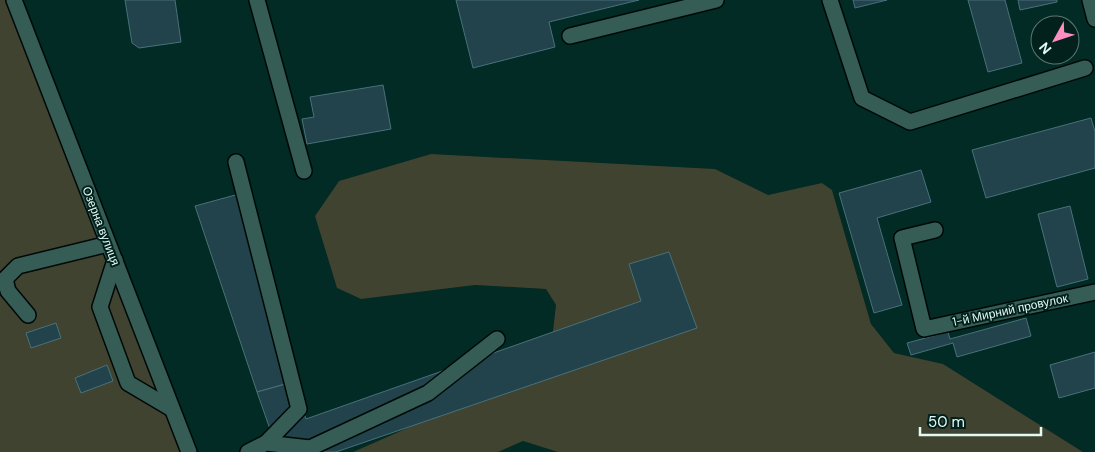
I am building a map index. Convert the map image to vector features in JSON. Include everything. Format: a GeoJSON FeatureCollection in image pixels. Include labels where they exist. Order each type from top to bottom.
{"type":"FeatureCollection","features":[{"type":"Feature","properties":{"kind":"street","name":"Озерна вулиця"},"geometry":{"type":"LineString","coordinates":[[14,0],[189,452]]}},
{"type":"Feature","properties":{"kind":"street"},"geometry":{"type":"LineString","coordinates":[[257,0],[304,171]]}},
{"type":"Feature","properties":{"kind":"street"},"geometry":{"type":"LineString","coordinates":[[570,36],[716,0]]}},
{"type":"Feature","properties":{"kind":"street"},"geometry":{"type":"LineString","coordinates":[[830,0],[862,98],[910,122],[1086,68]]}},
{"type":"Feature","properties":{"kind":"street"},"geometry":{"type":"LineString","coordinates":[[1090,0],[1095,19]]}},
{"type":"Feature","properties":{"kind":"street"},"geometry":{"type":"LineString","coordinates":[[236,162],[300,409],[266,444],[248,452]]}},
{"type":"Feature","properties":{"kind":"street","name":"1-й Мирний провулок"},"geometry":{"type":"LineString","coordinates":[[936,230],[902,238],[924,329],[1095,292]]}},
{"type":"Feature","properties":{"kind":"street"},"geometry":{"type":"LineString","coordinates":[[28,315],[8,291],[5,279],[18,266],[108,244]]}},
{"type":"Feature","properties":{"kind":"street"},"geometry":{"type":"LineString","coordinates":[[114,260],[100,307],[128,383],[172,409]]}},
{"type":"Feature","properties":{"kind":"street"},"geometry":{"type":"LineString","coordinates":[[266,444],[310,448],[428,393],[497,339]]}},
{"type":"Feature","properties":{"kind":"shaded area"},"geometry":{"type":"Polygon","coordinates":[[[0,0],[6,0],[181,452],[0,452],[0,0]]]}},
{"type":"Feature","properties":{"kind":"shaded area"},"geometry":{"type":"Polygon","coordinates":[[[22,0],[1095,0],[1095,452],[1083,452],[943,364],[894,353],[871,324],[832,190],[822,184],[768,195],[715,169],[431,154],[339,181],[315,216],[337,288],[361,299],[475,285],[546,289],[556,305],[552,339],[480,396],[353,452],[196,452],[22,0]]]}},
{"type":"Feature","properties":{"kind":"shaded area"},"geometry":{"type":"Polygon","coordinates":[[[431,154],[715,169],[768,195],[822,183],[832,190],[871,324],[894,353],[943,364],[1083,452],[558,452],[523,441],[498,452],[353,452],[480,396],[552,339],[556,305],[546,289],[475,285],[361,299],[337,288],[315,216],[339,181],[431,154]]]}},
{"type":"Feature","properties":{"kind":"shaded area"},"geometry":{"type":"Polygon","coordinates":[[[523,441],[558,452],[498,452],[523,441]]]}},
{"type":"Feature","properties":{"kind":"building"},"geometry":{"type":"Polygon","coordinates":[[[125,0],[175,0],[181,42],[139,48],[132,43],[125,0]]]}},
{"type":"Feature","properties":{"kind":"building"},"geometry":{"type":"Polygon","coordinates":[[[456,0],[639,0],[549,22],[555,47],[473,68],[456,0]]]}},
{"type":"Feature","properties":{"kind":"building"},"geometry":{"type":"Polygon","coordinates":[[[853,0],[887,0],[855,8],[853,0]]]}},
{"type":"Feature","properties":{"kind":"building"},"geometry":{"type":"Polygon","coordinates":[[[968,0],[1005,0],[1022,63],[988,72],[968,0]]]}},
{"type":"Feature","properties":{"kind":"building"},"geometry":{"type":"Polygon","coordinates":[[[1018,0],[1057,0],[1057,2],[1020,10],[1018,0]]]}},
{"type":"Feature","properties":{"kind":"building"},"geometry":{"type":"Polygon","coordinates":[[[383,85],[391,129],[307,144],[302,119],[314,117],[310,97],[383,85]]]}},
{"type":"Feature","properties":{"kind":"building"},"geometry":{"type":"Polygon","coordinates":[[[1091,118],[1095,132],[1095,168],[986,198],[972,150],[1091,118]]]}},
{"type":"Feature","properties":{"kind":"building"},"geometry":{"type":"Polygon","coordinates":[[[921,170],[931,202],[877,218],[902,305],[874,313],[839,193],[921,170]]]}},
{"type":"Feature","properties":{"kind":"building"},"geometry":{"type":"Polygon","coordinates":[[[239,194],[292,382],[257,392],[195,206],[239,194]]]}},
{"type":"Feature","properties":{"kind":"building"},"geometry":{"type":"Polygon","coordinates":[[[1070,206],[1088,279],[1057,287],[1038,214],[1070,206]]]}},
{"type":"Feature","properties":{"kind":"building"},"geometry":{"type":"Polygon","coordinates":[[[669,252],[697,328],[336,452],[278,452],[257,392],[293,382],[306,419],[641,301],[629,264],[669,252]]]}},
{"type":"Feature","properties":{"kind":"building"},"geometry":{"type":"Polygon","coordinates":[[[1026,318],[1031,336],[957,357],[953,343],[911,355],[907,343],[948,332],[950,339],[1026,318]]]}},
{"type":"Feature","properties":{"kind":"building"},"geometry":{"type":"Polygon","coordinates":[[[56,323],[61,338],[31,348],[26,333],[56,323]]]}},
{"type":"Feature","properties":{"kind":"building"},"geometry":{"type":"Polygon","coordinates":[[[1095,352],[1095,388],[1059,398],[1050,365],[1095,352]]]}},
{"type":"Feature","properties":{"kind":"building"},"geometry":{"type":"Polygon","coordinates":[[[107,365],[113,381],[81,393],[75,378],[107,365]]]}}]}
